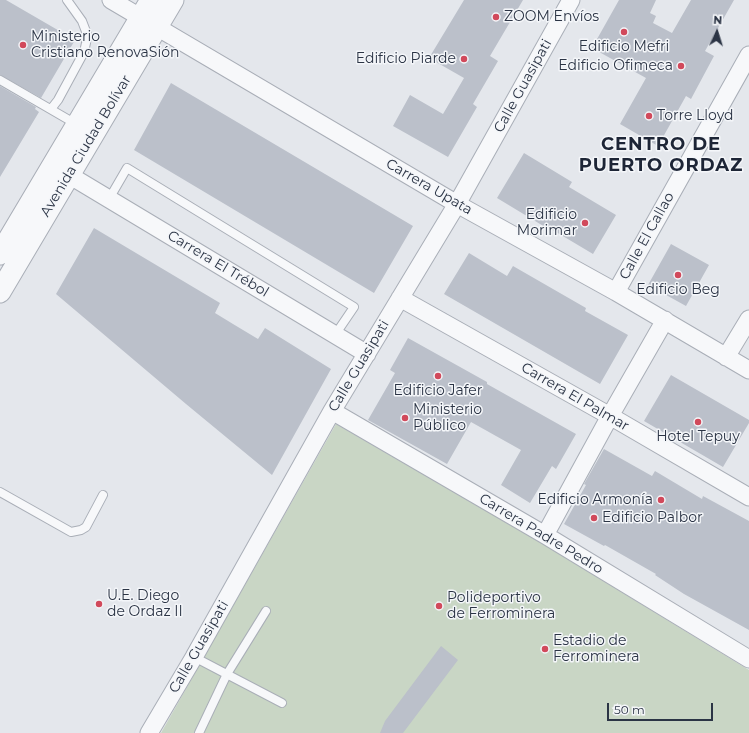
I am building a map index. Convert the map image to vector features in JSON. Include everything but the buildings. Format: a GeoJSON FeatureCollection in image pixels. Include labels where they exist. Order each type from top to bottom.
{"type":"FeatureCollection","features":[{"type":"Feature","properties":{"kind":"street","name":"Carrera Upata"},"geometry":{"type":"LineString","coordinates":[[111,0],[149,14],[457,204],[616,292],[749,370]]}},
{"type":"Feature","properties":{"kind":"street","name":"Avenida Ciudad Bolívar"},"geometry":{"type":"LineString","coordinates":[[0,254],[76,124],[149,14],[173,0]]}},
{"type":"Feature","properties":{"kind":"street","name":"Calle Guasipati"},"geometry":{"type":"LineString","coordinates":[[150,733],[332,411],[457,204],[571,0]]}},
{"type":"Feature","properties":{"kind":"street","name":"Avenida Ciudad Bolívar"},"geometry":{"type":"LineString","coordinates":[[0,292],[69,175],[149,14]]}},
{"type":"Feature","properties":{"kind":"street","name":"Calle El Callao"},"geometry":{"type":"LineString","coordinates":[[616,292],[749,55]]}},
{"type":"Feature","properties":{"kind":"street","name":"Carrera El Trébol"},"geometry":{"type":"LineString","coordinates":[[69,175],[367,354]]}},
{"type":"Feature","properties":{"kind":"street","name":"Carrera El Palmar"},"geometry":{"type":"LineString","coordinates":[[400,298],[610,416],[749,497]]}},
{"type":"Feature","properties":{"kind":"street"},"geometry":{"type":"LineString","coordinates":[[726,357],[749,319]]}},
{"type":"Feature","properties":{"kind":"street"},"geometry":{"type":"LineString","coordinates":[[545,535],[610,416],[665,320]]}},
{"type":"Feature","properties":{"kind":"street","name":"Carrera Padre Pedro"},"geometry":{"type":"LineString","coordinates":[[332,411],[545,535],[749,659]]}},
{"type":"Feature","properties":{"kind":"lane"},"geometry":{"type":"LineString","coordinates":[[51,110],[84,52],[86,43],[87,34],[82,21],[67,0]]}},
{"type":"Feature","properties":{"kind":"lane"},"geometry":{"type":"LineString","coordinates":[[0,80],[76,124]]}},
{"type":"Feature","properties":{"kind":"lane"},"geometry":{"type":"LineString","coordinates":[[109,199],[127,168],[354,306],[336,335]]}},
{"type":"Feature","properties":{"kind":"lane"},"geometry":{"type":"LineString","coordinates":[[0,492],[71,532],[81,530],[86,527],[103,495]]}},
{"type":"Feature","properties":{"kind":"lane"},"geometry":{"type":"LineString","coordinates":[[199,733],[227,674],[266,611]]}},
{"type":"Feature","properties":{"kind":"lane"},"geometry":{"type":"LineString","coordinates":[[194,657],[282,703]]}},
{"type":"Feature","properties":{"kind":"green space","name":"Polideportivo de Ferrominera"},"geometry":{"type":"Polygon","coordinates":[[[336,424],[541,543],[749,670],[749,733],[161,733],[336,424]]]}},
{"type":"Feature","properties":{"kind":"place","name":"ZOOM Envíos"},"geometry":{"type":"Point","coordinates":[496,17]}},
{"type":"Feature","properties":{"kind":"place","name":"Edificio Mefri"},"geometry":{"type":"Point","coordinates":[624,32]}},
{"type":"Feature","properties":{"kind":"place","name":"Ministerio Cristiano RenovaSión"},"geometry":{"type":"Point","coordinates":[23,45]}},
{"type":"Feature","properties":{"kind":"place","name":"Edificio Piarde"},"geometry":{"type":"Point","coordinates":[464,59]}},
{"type":"Feature","properties":{"kind":"place","name":"Edificio Ofimeca"},"geometry":{"type":"Point","coordinates":[681,66]}},
{"type":"Feature","properties":{"kind":"place","name":"Torre Lloyd"},"geometry":{"type":"Point","coordinates":[649,116]}},
{"type":"Feature","properties":{"kind":"place","name":"Edificio Morimar"},"geometry":{"type":"Point","coordinates":[585,223]}},
{"type":"Feature","properties":{"kind":"place","name":"Edificio Beg"},"geometry":{"type":"Point","coordinates":[678,275]}},
{"type":"Feature","properties":{"kind":"place","name":"Edificio Jafer"},"geometry":{"type":"Point","coordinates":[438,376]}},
{"type":"Feature","properties":{"kind":"place","name":"Ministerio Público"},"geometry":{"type":"Point","coordinates":[405,418]}},
{"type":"Feature","properties":{"kind":"place","name":"Hotel Tepuy"},"geometry":{"type":"Point","coordinates":[698,422]}},
{"type":"Feature","properties":{"kind":"place","name":"Edificio Armonía"},"geometry":{"type":"Point","coordinates":[661,500]}},
{"type":"Feature","properties":{"kind":"place","name":"Edificio Palbor"},"geometry":{"type":"Point","coordinates":[594,518]}},
{"type":"Feature","properties":{"kind":"place","name":"U.E. Diego de Ordaz II"},"geometry":{"type":"Point","coordinates":[99,604]}},
{"type":"Feature","properties":{"kind":"place","name":"Polideportivo de Ferrominera"},"geometry":{"type":"Point","coordinates":[439,606]}},
{"type":"Feature","properties":{"kind":"place","name":"Estadio de Ferrominera"},"geometry":{"type":"Point","coordinates":[545,649]}},
{"type":"Feature","properties":{"kind":"district","name":"CENTRO DE PUERTO ORDAZ"},"geometry":{"type":"Point","coordinates":[661,155]}}]}
